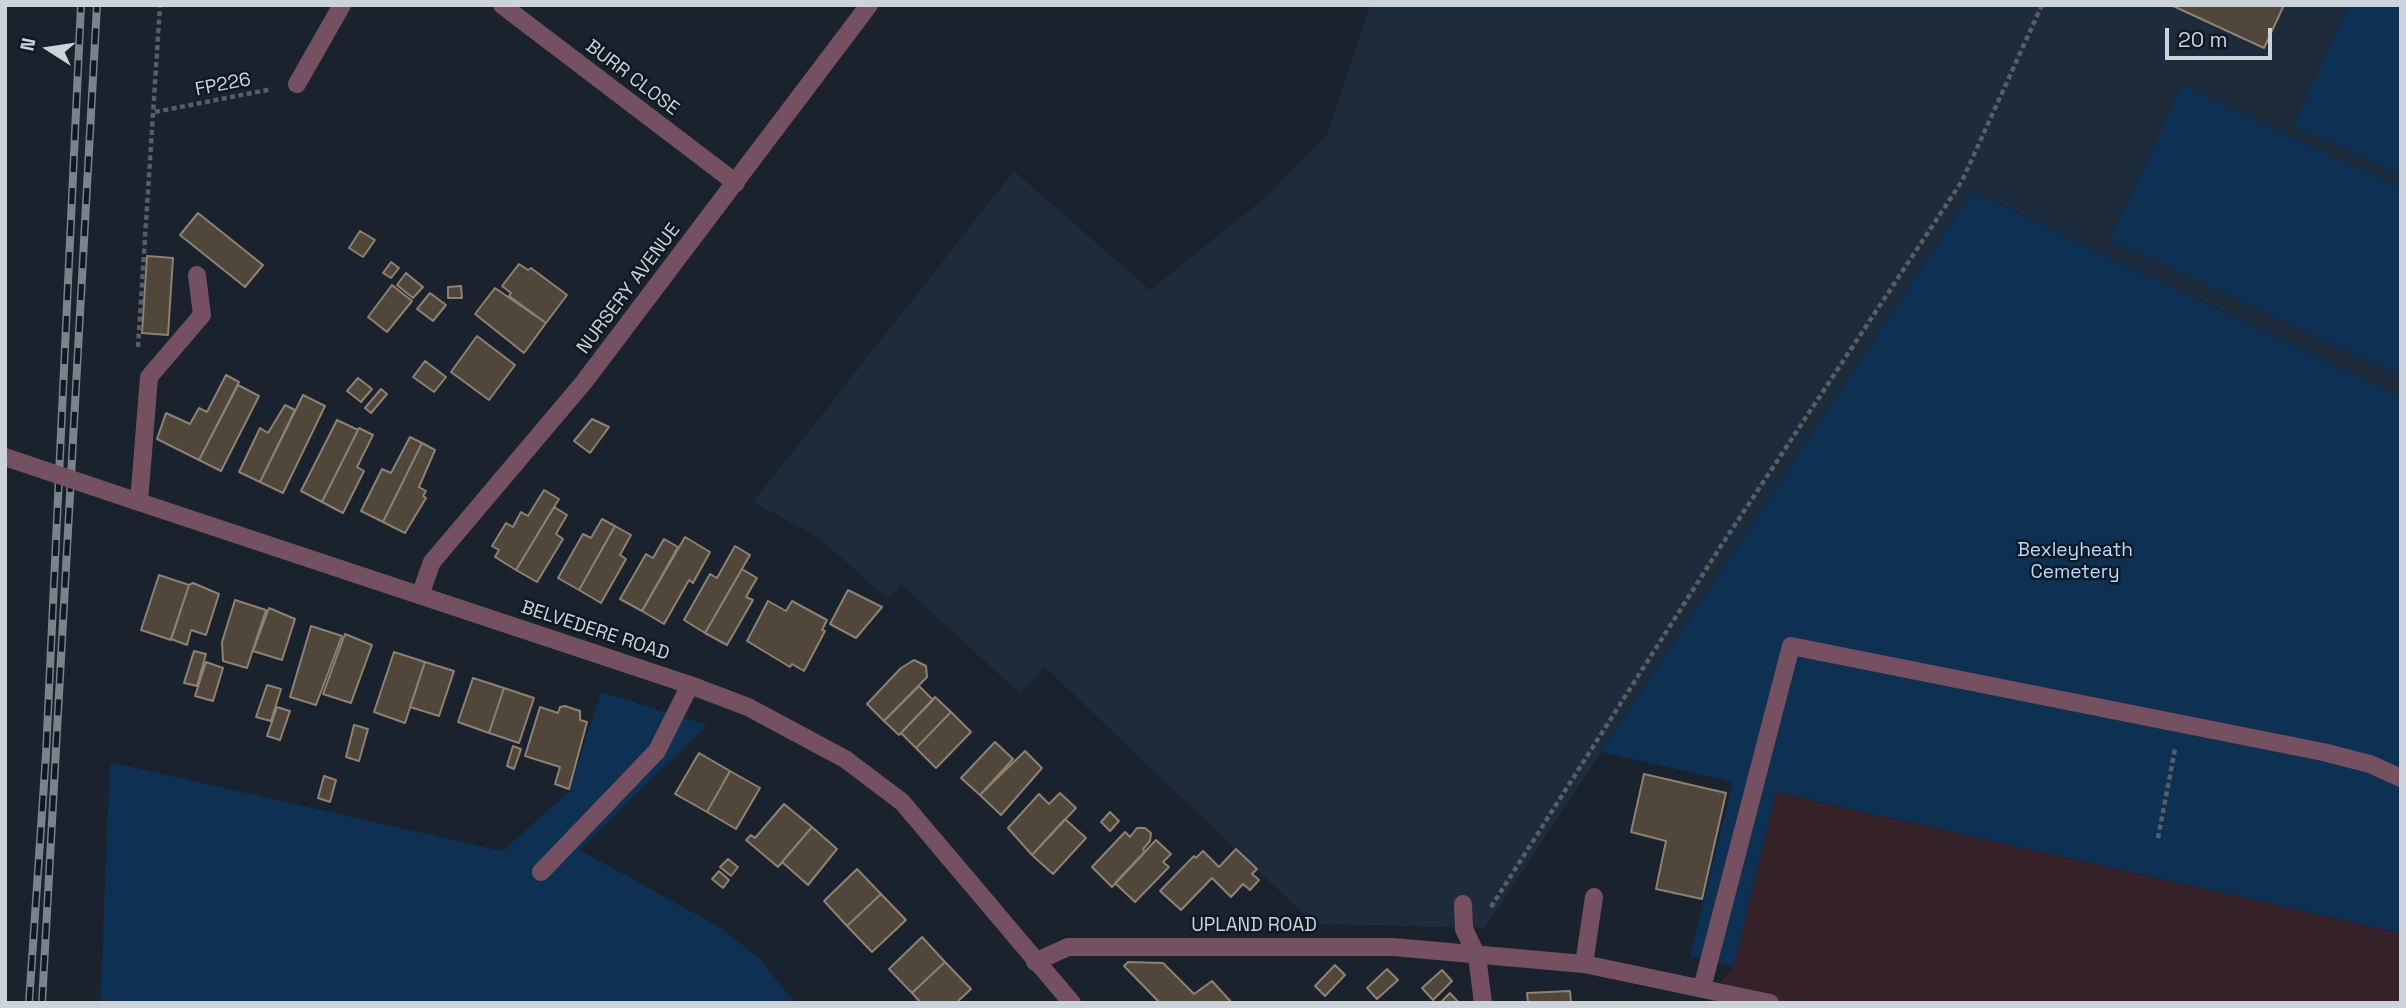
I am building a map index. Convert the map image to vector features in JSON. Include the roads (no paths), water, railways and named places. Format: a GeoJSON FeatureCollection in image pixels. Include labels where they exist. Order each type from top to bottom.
{"type":"FeatureCollection","features":[{"type":"Feature","properties":{"kind":"street"},"geometry":{"type":"LineString","coordinates":[[297,84],[342,5]]}},
{"type":"Feature","properties":{"kind":"street","name":"BURR CLOSE"},"geometry":{"type":"LineString","coordinates":[[502,5],[736,183]]}},
{"type":"Feature","properties":{"kind":"street","name":"NURSERY AVENUE"},"geometry":{"type":"LineString","coordinates":[[420,595],[432,562],[584,382],[869,5]]}},
{"type":"Feature","properties":{"kind":"street"},"geometry":{"type":"LineString","coordinates":[[137,502],[149,377],[202,315],[197,275]]}},
{"type":"Feature","properties":{"kind":"street","name":"BELVEDERE ROAD"},"geometry":{"type":"LineString","coordinates":[[5,457],[690,685],[748,707],[845,759],[902,802],[1072,1003]]}},
{"type":"Feature","properties":{"kind":"street"},"geometry":{"type":"LineString","coordinates":[[1702,988],[1791,646],[2370,764],[2401,778]]}},
{"type":"Feature","properties":{"kind":"street"},"geometry":{"type":"LineString","coordinates":[[541,872],[657,751],[690,685]]}},
{"type":"Feature","properties":{"kind":"street"},"geometry":{"type":"LineString","coordinates":[[1584,964],[1594,897]]}},
{"type":"Feature","properties":{"kind":"street"},"geometry":{"type":"LineString","coordinates":[[1463,905],[1464,929],[1477,956],[1483,1003]]}},
{"type":"Feature","properties":{"kind":"street","name":"UPLAND ROAD"},"geometry":{"type":"LineString","coordinates":[[1035,962],[1068,947],[1393,947],[1584,964],[1770,1003]]}},
{"type":"Feature","properties":{"kind":"railway"},"geometry":{"type":"LineString","coordinates":[[29,1003],[46,754],[81,5]]}},
{"type":"Feature","properties":{"kind":"railway"},"geometry":{"type":"LineString","coordinates":[[42,1003],[97,5]]}},
{"type":"Feature","properties":{"kind":"park label","name":"Bexleyheath Cemetery"},"geometry":{"type":"Point","coordinates":[2075,562]}}]}
